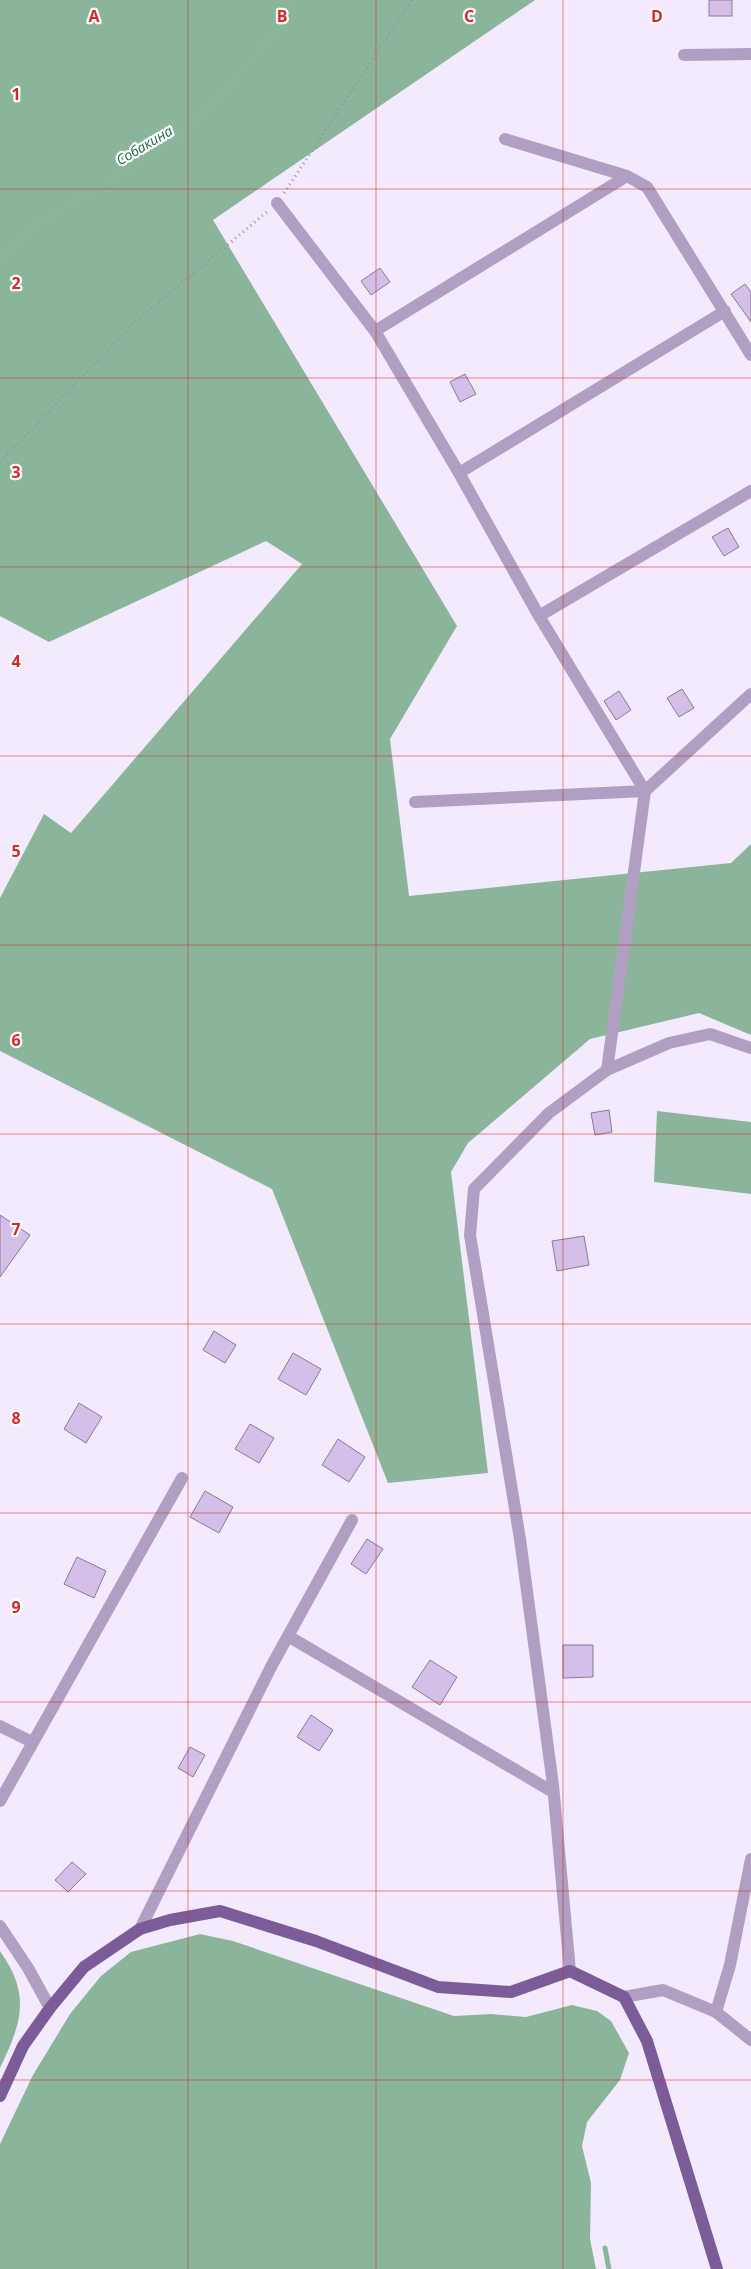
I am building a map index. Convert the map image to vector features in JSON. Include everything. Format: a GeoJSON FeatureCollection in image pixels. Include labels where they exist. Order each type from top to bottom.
{"type":"FeatureCollection","features":[{"type":"Feature","properties":{"kind":"main road"},"geometry":{"type":"LineString","coordinates":[[0,2096],[23,2046],[50,2008],[84,1967],[140,1929],[170,1920],[220,1911],[316,1941],[438,1987],[511,1992],[570,1971],[624,1998],[648,2041],[717,2269]]}},
{"type":"Feature","properties":{"kind":"street"},"geometry":{"type":"LineString","coordinates":[[684,55],[751,54]]}},
{"type":"Feature","properties":{"kind":"street"},"geometry":{"type":"LineString","coordinates":[[505,139],[626,176],[647,187],[751,355]]}},
{"type":"Feature","properties":{"kind":"street"},"geometry":{"type":"LineString","coordinates":[[374,331],[626,176]]}},
{"type":"Feature","properties":{"kind":"street"},"geometry":{"type":"LineString","coordinates":[[277,203],[374,331],[459,473],[539,616],[645,791],[607,1070]]}},
{"type":"Feature","properties":{"kind":"street"},"geometry":{"type":"LineString","coordinates":[[459,473],[725,311]]}},
{"type":"Feature","properties":{"kind":"street"},"geometry":{"type":"LineString","coordinates":[[539,616],[751,491]]}},
{"type":"Feature","properties":{"kind":"street"},"geometry":{"type":"LineString","coordinates":[[415,802],[645,791],[751,694]]}},
{"type":"Feature","properties":{"kind":"street"},"geometry":{"type":"LineString","coordinates":[[570,1971],[553,1792],[520,1539],[470,1235],[474,1189],[549,1113],[607,1070],[669,1044],[710,1034],[751,1048]]}},
{"type":"Feature","properties":{"kind":"street"},"geometry":{"type":"LineString","coordinates":[[0,1800],[182,1478]]}},
{"type":"Feature","properties":{"kind":"street"},"geometry":{"type":"LineString","coordinates":[[140,1929],[288,1636],[352,1520]]}},
{"type":"Feature","properties":{"kind":"street"},"geometry":{"type":"LineString","coordinates":[[288,1636],[553,1792]]}},
{"type":"Feature","properties":{"kind":"street"},"geometry":{"type":"LineString","coordinates":[[0,1726],[32,1742]]}},
{"type":"Feature","properties":{"kind":"street"},"geometry":{"type":"LineString","coordinates":[[716,2012],[730,1965],[751,1858]]}},
{"type":"Feature","properties":{"kind":"street"},"geometry":{"type":"LineString","coordinates":[[0,1926],[28,1968],[50,2008]]}},
{"type":"Feature","properties":{"kind":"street"},"geometry":{"type":"LineString","coordinates":[[624,1998],[663,1990],[716,2012],[751,2040]]}},
{"type":"Feature","properties":{"kind":"path"},"geometry":{"type":"LineString","coordinates":[[0,462],[134,323],[277,203],[412,0]]}},
{"type":"Feature","properties":{"kind":"green space"},"geometry":{"type":"Polygon","coordinates":[[[0,0],[535,0],[213,220],[457,626],[390,739],[409,896],[731,863],[751,844],[751,1035],[699,1013],[590,1039],[468,1143],[451,1172],[488,1473],[388,1483],[272,1189],[0,1051],[0,898],[44,814],[71,833],[302,564],[266,541],[49,642],[0,616],[0,0]]]}},
{"type":"Feature","properties":{"kind":"green space"},"geometry":{"type":"Polygon","coordinates":[[[657,1111],[751,1122],[751,1194],[654,1182],[657,1111]]]}},
{"type":"Feature","properties":{"kind":"green space"},"geometry":{"type":"Polygon","coordinates":[[[200,1934],[233,1941],[454,2016],[491,2014],[526,2017],[572,2005],[597,2011],[611,2021],[629,2053],[620,2080],[587,2122],[582,2146],[591,2183],[590,2239],[596,2269],[0,2269],[0,2144],[33,2075],[70,2014],[101,1976],[131,1952],[200,1934]]]}},
{"type":"Feature","properties":{"kind":"green space"},"geometry":{"type":"Polygon","coordinates":[[[0,1951],[16,1981],[20,2009],[14,2036],[0,2068],[0,1951]]]}},
{"type":"Feature","properties":{"kind":"building"},"geometry":{"type":"Polygon","coordinates":[[[709,0],[732,0],[732,16],[709,16],[709,0]]]}},
{"type":"Feature","properties":{"kind":"building"},"geometry":{"type":"Polygon","coordinates":[[[380,268],[390,282],[371,295],[361,281],[380,268]]]}},
{"type":"Feature","properties":{"kind":"building"},"geometry":{"type":"Polygon","coordinates":[[[745,284],[751,292],[751,322],[731,294],[745,284]]]}},
{"type":"Feature","properties":{"kind":"building"},"geometry":{"type":"Polygon","coordinates":[[[465,374],[476,394],[460,402],[450,382],[465,374]]]}},
{"type":"Feature","properties":{"kind":"building"},"geometry":{"type":"Polygon","coordinates":[[[728,528],[739,547],[724,556],[712,537],[728,528]]]}},
{"type":"Feature","properties":{"kind":"building"},"geometry":{"type":"Polygon","coordinates":[[[682,689],[694,708],[679,717],[667,698],[682,689]]]}},
{"type":"Feature","properties":{"kind":"building"},"geometry":{"type":"Polygon","coordinates":[[[619,691],[631,710],[616,720],[604,701],[619,691]]]}},
{"type":"Feature","properties":{"kind":"building"},"geometry":{"type":"Polygon","coordinates":[[[609,1110],[612,1132],[595,1135],[591,1113],[609,1110]]]}},
{"type":"Feature","properties":{"kind":"building"},"geometry":{"type":"Polygon","coordinates":[[[0,1215],[30,1235],[0,1277],[0,1215]]]}},
{"type":"Feature","properties":{"kind":"building"},"geometry":{"type":"Polygon","coordinates":[[[584,1236],[589,1265],[557,1271],[552,1241],[584,1236]]]}},
{"type":"Feature","properties":{"kind":"building"},"geometry":{"type":"Polygon","coordinates":[[[214,1331],[236,1345],[225,1363],[203,1350],[214,1331]]]}},
{"type":"Feature","properties":{"kind":"building"},"geometry":{"type":"Polygon","coordinates":[[[293,1353],[321,1369],[306,1395],[278,1379],[293,1353]]]}},
{"type":"Feature","properties":{"kind":"building"},"geometry":{"type":"Polygon","coordinates":[[[79,1403],[102,1417],[86,1443],[64,1429],[79,1403]]]}},
{"type":"Feature","properties":{"kind":"building"},"geometry":{"type":"Polygon","coordinates":[[[250,1424],[274,1438],[259,1463],[235,1449],[250,1424]]]}},
{"type":"Feature","properties":{"kind":"building"},"geometry":{"type":"Polygon","coordinates":[[[338,1439],[365,1457],[349,1482],[322,1465],[338,1439]]]}},
{"type":"Feature","properties":{"kind":"building"},"geometry":{"type":"Polygon","coordinates":[[[205,1491],[233,1507],[219,1533],[190,1517],[205,1491]]]}},
{"type":"Feature","properties":{"kind":"building"},"geometry":{"type":"Polygon","coordinates":[[[367,1539],[383,1549],[366,1574],[351,1564],[367,1539]]]}},
{"type":"Feature","properties":{"kind":"building"},"geometry":{"type":"Polygon","coordinates":[[[77,1557],[106,1571],[94,1598],[64,1584],[77,1557]]]}},
{"type":"Feature","properties":{"kind":"building"},"geometry":{"type":"Polygon","coordinates":[[[563,1645],[593,1645],[593,1677],[563,1678],[563,1645]]]}},
{"type":"Feature","properties":{"kind":"building"},"geometry":{"type":"Polygon","coordinates":[[[430,1660],[457,1677],[440,1705],[412,1687],[430,1660]]]}},
{"type":"Feature","properties":{"kind":"building"},"geometry":{"type":"Polygon","coordinates":[[[311,1715],[333,1730],[319,1751],[297,1737],[311,1715]]]}},
{"type":"Feature","properties":{"kind":"building"},"geometry":{"type":"Polygon","coordinates":[[[190,1747],[205,1755],[193,1777],[178,1768],[190,1747]]]}},
{"type":"Feature","properties":{"kind":"building"},"geometry":{"type":"Polygon","coordinates":[[[72,1862],[86,1874],[68,1892],[55,1880],[72,1862]]]}},
{"type":"Feature","properties":{"kind":"waterway","name":"Собакина"},"geometry":{"type":"LineString","coordinates":[[0,260],[34,226],[185,134],[279,29],[295,0]]}},
{"type":"Feature","properties":{"kind":"waterway"},"geometry":{"type":"LineString","coordinates":[[605,2248],[609,2269]]}}]}
